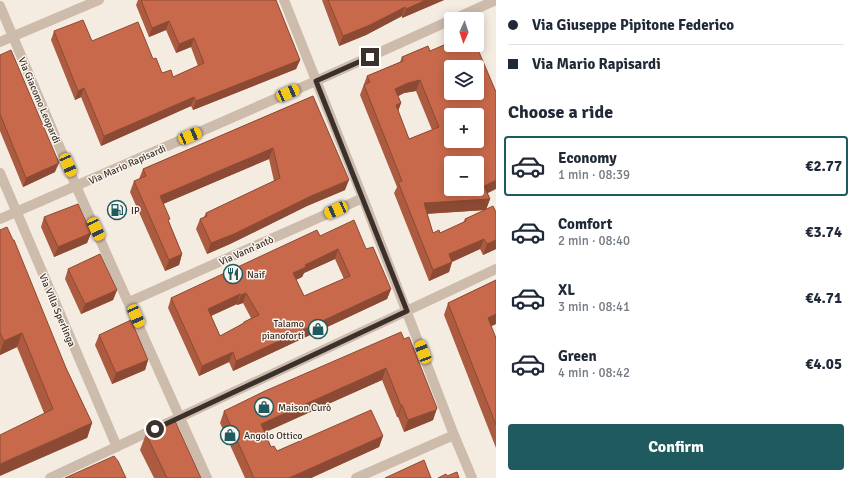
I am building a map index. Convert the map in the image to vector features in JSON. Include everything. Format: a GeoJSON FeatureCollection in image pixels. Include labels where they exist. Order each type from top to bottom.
{"type":"FeatureCollection","features":[{"type":"Feature","properties":{"kind":"street"},"geometry":{"type":"LineString","coordinates":[[0,42],[99,0]]}},
{"type":"Feature","properties":{"kind":"street"},"geometry":{"type":"LineString","coordinates":[[284,0],[472,478]]}},
{"type":"Feature","properties":{"kind":"street"},"geometry":{"type":"LineString","coordinates":[[469,12],[496,0]]}},
{"type":"Feature","properties":{"kind":"street","name":"Via Giacomo Leopardi"},"geometry":{"type":"LineString","coordinates":[[0,6],[76,186],[207,478]]}},
{"type":"Feature","properties":{"kind":"street","name":"Via Mario Rapisardi"},"geometry":{"type":"LineString","coordinates":[[0,219],[316,81],[444,23]]}},
{"type":"Feature","properties":{"kind":"street","name":"Via Villa Sperlinga"},"geometry":{"type":"LineString","coordinates":[[0,173],[117,447]]}},
{"type":"Feature","properties":{"kind":"street","name":"Via Vann'antò"},"geometry":{"type":"LineString","coordinates":[[129,302],[363,198]]}},
{"type":"Feature","properties":{"kind":"street"},"geometry":{"type":"LineString","coordinates":[[50,478],[496,269]]}},
{"type":"Feature","properties":{"kind":"street"},"geometry":{"type":"LineString","coordinates":[[356,478],[454,435]]}},
{"type":"Feature","properties":{"kind":"building"},"geometry":{"type":"Polygon","coordinates":[[[141,0],[276,0],[300,60],[196,101],[194,97],[104,136],[84,88],[78,91],[54,31],[83,20],[92,41],[138,22],[153,59],[156,58],[162,73],[171,70],[173,77],[204,63],[194,38],[179,44],[169,21],[152,28],[141,0]]]}},
{"type":"Feature","properties":{"kind":"building"},"geometry":{"type":"Polygon","coordinates":[[[328,0],[426,0],[406,9],[405,7],[370,25],[343,36],[328,0]]]}},
{"type":"Feature","properties":{"kind":"building"},"geometry":{"type":"Polygon","coordinates":[[[444,45],[444,52],[479,52],[482,60],[444,60],[444,100],[484,100],[484,64],[496,92],[496,180],[484,186],[490,199],[424,203],[433,233],[439,230],[440,233],[493,206],[496,212],[496,240],[487,244],[484,239],[449,254],[452,262],[433,270],[398,182],[402,181],[364,85],[370,82],[367,76],[403,61],[402,57],[428,46],[430,51],[444,45]],[[420,80],[408,83],[395,89],[401,103],[396,105],[409,139],[439,127],[420,80]]]}},
{"type":"Feature","properties":{"kind":"building"},"geometry":{"type":"Polygon","coordinates":[[[11,50],[59,163],[26,178],[0,114],[0,55],[11,50]]]}},
{"type":"Feature","properties":{"kind":"building"},"geometry":{"type":"Polygon","coordinates":[[[313,96],[349,180],[311,196],[234,234],[211,243],[200,219],[207,216],[206,213],[280,178],[273,148],[160,196],[182,254],[169,260],[134,181],[146,176],[143,169],[313,96]]]}},
{"type":"Feature","properties":{"kind":"building"},"geometry":{"type":"Polygon","coordinates":[[[78,204],[91,233],[58,247],[44,217],[78,204]]]}},
{"type":"Feature","properties":{"kind":"building"},"geometry":{"type":"Polygon","coordinates":[[[354,220],[366,249],[373,247],[391,289],[236,361],[233,352],[202,366],[171,298],[317,230],[320,236],[354,220]],[[338,249],[305,265],[306,267],[293,273],[304,296],[350,276],[338,249]],[[246,293],[240,294],[208,309],[220,336],[259,315],[246,293]]]}},
{"type":"Feature","properties":{"kind":"building"},"geometry":{"type":"Polygon","coordinates":[[[7,227],[14,240],[66,368],[92,423],[0,464],[0,435],[53,409],[22,333],[4,341],[0,333],[0,230],[7,227]]]}},
{"type":"Feature","properties":{"kind":"building"},"geometry":{"type":"Polygon","coordinates":[[[100,254],[117,290],[85,304],[68,269],[100,254]]]}},
{"type":"Feature","properties":{"kind":"building"},"geometry":{"type":"Polygon","coordinates":[[[496,280],[496,314],[488,318],[496,338],[496,425],[448,303],[496,280]]]}},
{"type":"Feature","properties":{"kind":"building"},"geometry":{"type":"Polygon","coordinates":[[[131,320],[148,360],[116,373],[99,335],[131,320]]]}},
{"type":"Feature","properties":{"kind":"building"},"geometry":{"type":"Polygon","coordinates":[[[401,332],[404,339],[409,337],[437,408],[436,410],[408,420],[386,368],[261,424],[271,447],[274,446],[277,451],[371,410],[383,436],[289,478],[254,478],[224,411],[265,391],[401,332]]]}},
{"type":"Feature","properties":{"kind":"building"},"geometry":{"type":"Polygon","coordinates":[[[175,421],[201,478],[167,478],[146,434],[175,421]]]}},
{"type":"Feature","properties":{"kind":"building"},"geometry":{"type":"Polygon","coordinates":[[[114,456],[126,478],[65,478],[114,456]]]}},
{"type":"Feature","properties":{"kind":"building"},"geometry":{"type":"Polygon","coordinates":[[[424,460],[431,478],[385,478],[424,460]]]}},
{"type":"Feature","properties":{"kind":"building"},"geometry":{"type":"Polygon","coordinates":[[[457,472],[459,478],[438,478],[446,474],[447,476],[457,472]]]}},
{"type":"Feature","properties":{"kind":"place","name":"IP"},"geometry":{"type":"Point","coordinates":[117,210]}},
{"type":"Feature","properties":{"kind":"place","name":"Naif"},"geometry":{"type":"Point","coordinates":[233,274]}},
{"type":"Feature","properties":{"kind":"place","name":"Talamo pianoforti"},"geometry":{"type":"Point","coordinates":[318,329]}},
{"type":"Feature","properties":{"kind":"place","name":"Maison Curò"},"geometry":{"type":"Point","coordinates":[264,407]}},
{"type":"Feature","properties":{"kind":"place","name":"Angolo Ottico"},"geometry":{"type":"Point","coordinates":[230,435]}},
{"type":"Feature","properties":{"kind":"route"},"geometry":{"type":"LineString","coordinates":[[155,429],[407,311],[316,81],[370,57]]}}]}
